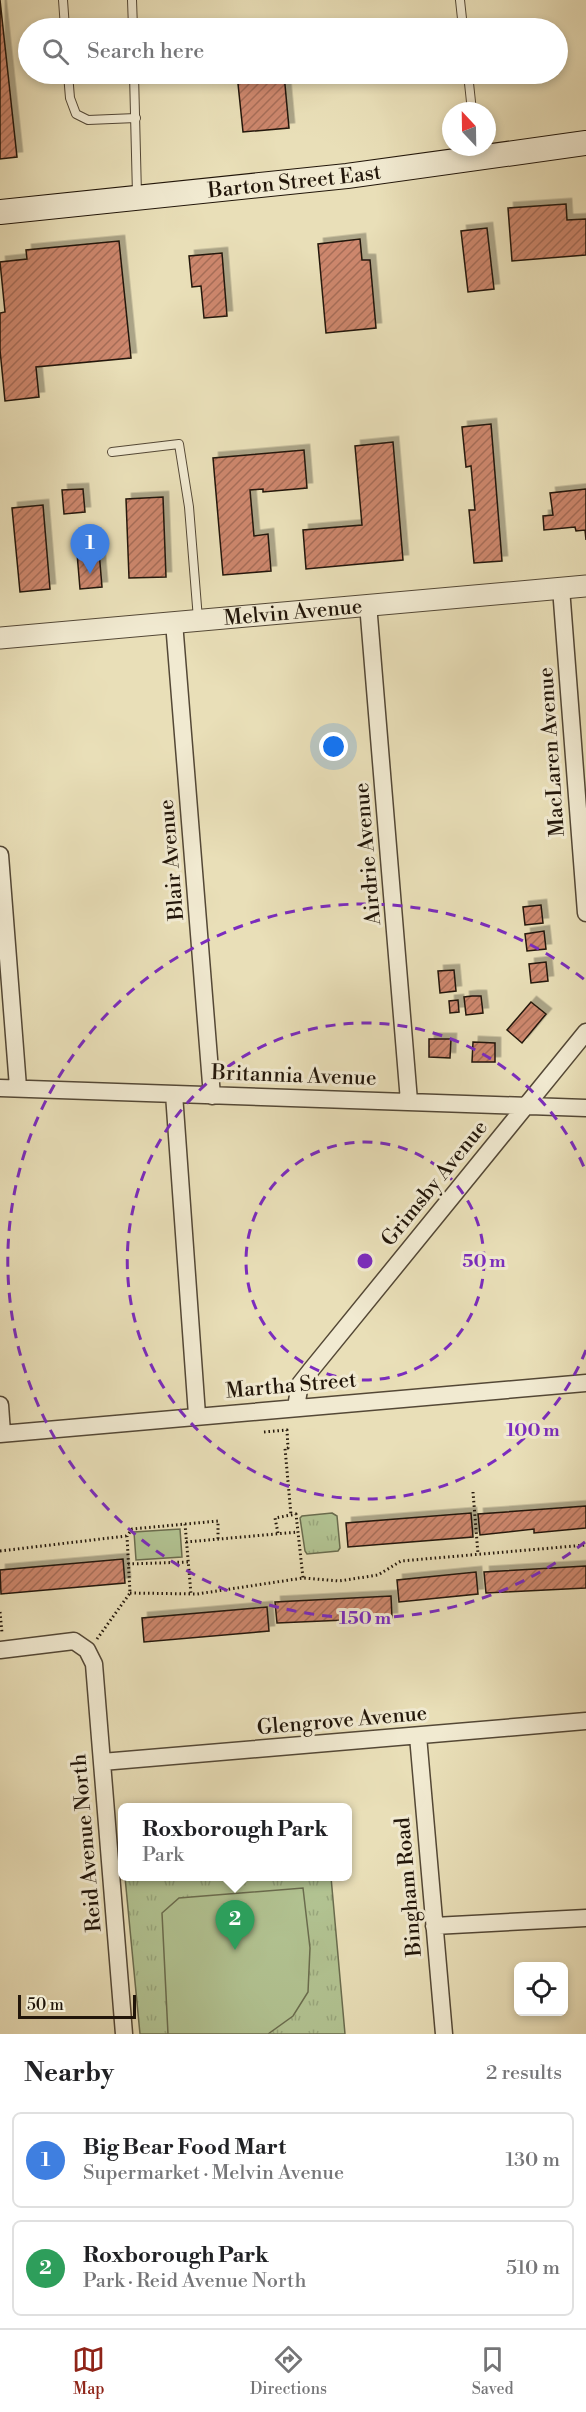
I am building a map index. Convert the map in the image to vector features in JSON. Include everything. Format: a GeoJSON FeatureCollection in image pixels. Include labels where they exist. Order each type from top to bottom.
{"type":"FeatureCollection","features":[{"type":"Feature","properties":{"kind":"main road","name":"Barton Street East"},"geometry":{"type":"LineString","coordinates":[[496,150],[586,143]]}},
{"type":"Feature","properties":{"kind":"main road","name":"Barton Street East"},"geometry":{"type":"LineString","coordinates":[[0,212],[346,176],[455,156]]}},
{"type":"Feature","properties":{"kind":"street","name":"Melvin Avenue"},"geometry":{"type":"LineString","coordinates":[[0,638],[586,586]]}},
{"type":"Feature","properties":{"kind":"street","name":"MacLaren Avenue"},"geometry":{"type":"LineString","coordinates":[[561,588],[581,786],[586,913]]}},
{"type":"Feature","properties":{"kind":"street","name":"Airdrie Avenue"},"geometry":{"type":"LineString","coordinates":[[368,604],[409,1101]]}},
{"type":"Feature","properties":{"kind":"street","name":"Blair Avenue"},"geometry":{"type":"LineString","coordinates":[[174,622],[212,1096]]}},
{"type":"Feature","properties":{"kind":"street"},"geometry":{"type":"LineString","coordinates":[[0,855],[18,1087]]}},
{"type":"Feature","properties":{"kind":"street"},"geometry":{"type":"LineString","coordinates":[[526,1105],[586,1032]]}},
{"type":"Feature","properties":{"kind":"street","name":"Britannia Avenue"},"geometry":{"type":"LineString","coordinates":[[0,1088],[586,1108]]}},
{"type":"Feature","properties":{"kind":"street"},"geometry":{"type":"LineString","coordinates":[[174,1094],[197,1415]]}},
{"type":"Feature","properties":{"kind":"street","name":"Grimsby Avenue"},"geometry":{"type":"LineString","coordinates":[[296,1407],[300,1384],[526,1105]]}},
{"type":"Feature","properties":{"kind":"street","name":"Martha Street"},"geometry":{"type":"LineString","coordinates":[[1,1433],[586,1383]]}},
{"type":"Feature","properties":{"kind":"street"},"geometry":{"type":"LineString","coordinates":[[0,1404],[1,1433]]}},
{"type":"Feature","properties":{"kind":"street"},"geometry":{"type":"LineString","coordinates":[[2,1650],[74,1641],[87,1650]]}},
{"type":"Feature","properties":{"kind":"street","name":"Reid Avenue North"},"geometry":{"type":"LineString","coordinates":[[87,1650],[94,1664],[124,2034]]}},
{"type":"Feature","properties":{"kind":"street","name":"Glengrove Avenue"},"geometry":{"type":"LineString","coordinates":[[102,1762],[586,1721]]}},
{"type":"Feature","properties":{"kind":"street","name":"Bingham Road"},"geometry":{"type":"LineString","coordinates":[[418,1736],[444,2034]]}},
{"type":"Feature","properties":{"kind":"street"},"geometry":{"type":"LineString","coordinates":[[434,1926],[586,1918]]}},
{"type":"Feature","properties":{"kind":"lane"},"geometry":{"type":"LineString","coordinates":[[63,0],[64,18]]}},
{"type":"Feature","properties":{"kind":"lane"},"geometry":{"type":"LineString","coordinates":[[132,0],[133,18]]}},
{"type":"Feature","properties":{"kind":"lane"},"geometry":{"type":"LineString","coordinates":[[460,0],[462,18]]}},
{"type":"Feature","properties":{"kind":"lane"},"geometry":{"type":"LineString","coordinates":[[69,84],[70,98],[76,114],[88,120],[136,118]]}},
{"type":"Feature","properties":{"kind":"lane"},"geometry":{"type":"LineString","coordinates":[[134,84],[137,198]]}},
{"type":"Feature","properties":{"kind":"lane"},"geometry":{"type":"LineString","coordinates":[[469,84],[471,102]]}},
{"type":"Feature","properties":{"kind":"lane"},"geometry":{"type":"LineString","coordinates":[[112,452],[178,444],[189,507],[198,619]]}},
{"type":"Feature","properties":{"kind":"path"},"geometry":{"type":"LineString","coordinates":[[264,1432],[287,1430],[288,1448],[285,1448],[291,1515]]}},
{"type":"Feature","properties":{"kind":"path"},"geometry":{"type":"LineString","coordinates":[[473,1492],[478,1554]]}},
{"type":"Feature","properties":{"kind":"path"},"geometry":{"type":"LineString","coordinates":[[278,1533],[275,1518],[296,1514],[303,1578]]}},
{"type":"Feature","properties":{"kind":"path"},"geometry":{"type":"LineString","coordinates":[[87,1650],[130,1593],[127,1536],[132,1529],[218,1521],[218,1539]]}},
{"type":"Feature","properties":{"kind":"path"},"geometry":{"type":"LineString","coordinates":[[185,1524],[191,1594]]}},
{"type":"Feature","properties":{"kind":"path"},"geometry":{"type":"LineString","coordinates":[[186,1542],[298,1532]]}},
{"type":"Feature","properties":{"kind":"path"},"geometry":{"type":"LineString","coordinates":[[0,1551],[127,1536]]}},
{"type":"Feature","properties":{"kind":"path"},"geometry":{"type":"LineString","coordinates":[[130,1593],[191,1594],[303,1578],[339,1581],[378,1575],[401,1561],[586,1545]]}},
{"type":"Feature","properties":{"kind":"path"},"geometry":{"type":"LineString","coordinates":[[128,1564],[188,1562]]}},
{"type":"Feature","properties":{"kind":"path"},"geometry":{"type":"LineString","coordinates":[[0,1612],[2,1650]]}},
{"type":"Feature","properties":{"kind":"green space"},"geometry":{"type":"Polygon","coordinates":[[[332,1513],[337,1516],[340,1548],[338,1551],[307,1554],[300,1518],[332,1513]]]}},
{"type":"Feature","properties":{"kind":"green space"},"geometry":{"type":"Polygon","coordinates":[[[180,1529],[182,1557],[136,1560],[134,1532],[180,1529]]]}},
{"type":"Feature","properties":{"kind":"green space"},"geometry":{"type":"Polygon","coordinates":[[[125,1881],[331,1881],[345,2034],[140,2034],[125,1881]]]}},
{"type":"Feature","properties":{"kind":"green space"},"geometry":{"type":"Polygon","coordinates":[[[303,1888],[310,1948],[308,1992],[293,2016],[268,2034],[168,2034],[162,1913],[179,1898],[303,1888]]]}},
{"type":"Feature","properties":{"kind":"building"},"geometry":{"type":"Polygon","coordinates":[[[0,0],[17,157],[0,159],[0,0]]]}},
{"type":"Feature","properties":{"kind":"building"},"geometry":{"type":"Polygon","coordinates":[[[238,84],[285,84],[289,128],[243,132],[238,84]]]}},
{"type":"Feature","properties":{"kind":"building"},"geometry":{"type":"Polygon","coordinates":[[[566,204],[567,220],[586,219],[586,255],[512,261],[508,208],[566,204]]]}},
{"type":"Feature","properties":{"kind":"building"},"geometry":{"type":"Polygon","coordinates":[[[487,228],[494,289],[468,292],[461,231],[487,228]]]}},
{"type":"Feature","properties":{"kind":"building"},"geometry":{"type":"Polygon","coordinates":[[[360,239],[362,260],[370,260],[376,328],[326,333],[318,244],[360,239]]]}},
{"type":"Feature","properties":{"kind":"building"},"geometry":{"type":"Polygon","coordinates":[[[119,241],[131,358],[36,367],[39,397],[5,401],[0,350],[0,313],[5,312],[0,262],[27,259],[26,250],[119,241]]]}},
{"type":"Feature","properties":{"kind":"building"},"geometry":{"type":"Polygon","coordinates":[[[222,253],[227,316],[204,318],[201,286],[192,287],[189,256],[222,253]]]}},
{"type":"Feature","properties":{"kind":"building"},"geometry":{"type":"Polygon","coordinates":[[[491,424],[502,561],[474,563],[469,510],[475,510],[471,466],[466,467],[462,427],[491,424]]]}},
{"type":"Feature","properties":{"kind":"building"},"geometry":{"type":"Polygon","coordinates":[[[393,442],[403,560],[306,569],[303,530],[362,525],[355,446],[393,442]]]}},
{"type":"Feature","properties":{"kind":"building"},"geometry":{"type":"Polygon","coordinates":[[[304,450],[307,488],[263,492],[263,489],[250,490],[254,536],[268,534],[271,571],[223,575],[213,458],[304,450]]]}},
{"type":"Feature","properties":{"kind":"building"},"geometry":{"type":"Polygon","coordinates":[[[83,489],[85,512],[64,514],[62,490],[83,489]]]}},
{"type":"Feature","properties":{"kind":"building"},"geometry":{"type":"Polygon","coordinates":[[[586,489],[586,540],[585,530],[576,531],[575,527],[544,530],[543,516],[553,515],[550,493],[586,489]]]}},
{"type":"Feature","properties":{"kind":"building"},"geometry":{"type":"Polygon","coordinates":[[[163,497],[166,577],[129,578],[126,499],[163,497]]]}},
{"type":"Feature","properties":{"kind":"building"},"geometry":{"type":"Polygon","coordinates":[[[43,505],[50,589],[20,592],[12,508],[43,505]]]}},
{"type":"Feature","properties":{"kind":"building"},"geometry":{"type":"Polygon","coordinates":[[[99,551],[102,587],[80,589],[77,553],[99,551]]]}},
{"type":"Feature","properties":{"kind":"building"},"geometry":{"type":"Polygon","coordinates":[[[541,905],[543,923],[525,925],[523,907],[541,905]]]}},
{"type":"Feature","properties":{"kind":"building"},"geometry":{"type":"Polygon","coordinates":[[[544,931],[546,949],[527,951],[525,934],[544,931]]]}},
{"type":"Feature","properties":{"kind":"building"},"geometry":{"type":"Polygon","coordinates":[[[546,962],[548,981],[531,983],[529,964],[546,962]]]}},
{"type":"Feature","properties":{"kind":"building"},"geometry":{"type":"Polygon","coordinates":[[[454,970],[456,991],[440,993],[438,971],[454,970]]]}},
{"type":"Feature","properties":{"kind":"building"},"geometry":{"type":"Polygon","coordinates":[[[481,996],[483,1013],[466,1015],[464,997],[481,996]]]}},
{"type":"Feature","properties":{"kind":"building"},"geometry":{"type":"Polygon","coordinates":[[[458,1000],[459,1012],[450,1013],[449,1001],[458,1000]]]}},
{"type":"Feature","properties":{"kind":"building"},"geometry":{"type":"Polygon","coordinates":[[[531,1002],[546,1014],[522,1043],[507,1030],[531,1002]]]}},
{"type":"Feature","properties":{"kind":"building"},"geometry":{"type":"Polygon","coordinates":[[[429,1039],[451,1039],[450,1058],[429,1057],[429,1039]]]}},
{"type":"Feature","properties":{"kind":"building"},"geometry":{"type":"Polygon","coordinates":[[[473,1042],[495,1043],[495,1062],[472,1062],[473,1042]]]}},
{"type":"Feature","properties":{"kind":"building"},"geometry":{"type":"Polygon","coordinates":[[[586,1506],[586,1528],[534,1533],[534,1529],[480,1535],[478,1514],[586,1506]]]}},
{"type":"Feature","properties":{"kind":"building"},"geometry":{"type":"Polygon","coordinates":[[[471,1513],[473,1537],[348,1547],[346,1523],[471,1513]]]}},
{"type":"Feature","properties":{"kind":"building"},"geometry":{"type":"Polygon","coordinates":[[[123,1559],[125,1583],[1,1594],[0,1570],[123,1559]]]}},
{"type":"Feature","properties":{"kind":"building"},"geometry":{"type":"Polygon","coordinates":[[[586,1566],[586,1588],[486,1593],[484,1572],[586,1566]]]}},
{"type":"Feature","properties":{"kind":"building"},"geometry":{"type":"Polygon","coordinates":[[[476,1572],[478,1594],[399,1602],[397,1580],[476,1572]]]}},
{"type":"Feature","properties":{"kind":"building"},"geometry":{"type":"Polygon","coordinates":[[[391,1596],[392,1618],[277,1623],[275,1602],[391,1596]]]}},
{"type":"Feature","properties":{"kind":"building"},"geometry":{"type":"Polygon","coordinates":[[[267,1607],[269,1631],[144,1642],[142,1618],[267,1607]]]}},
{"type":"Feature","properties":{"kind":"place","name":"Big Bear Food Mart"},"geometry":{"type":"Point","coordinates":[90,574]}},
{"type":"Feature","properties":{"kind":"place","name":"Roxborough Park"},"geometry":{"type":"Point","coordinates":[235,1950]}}]}
